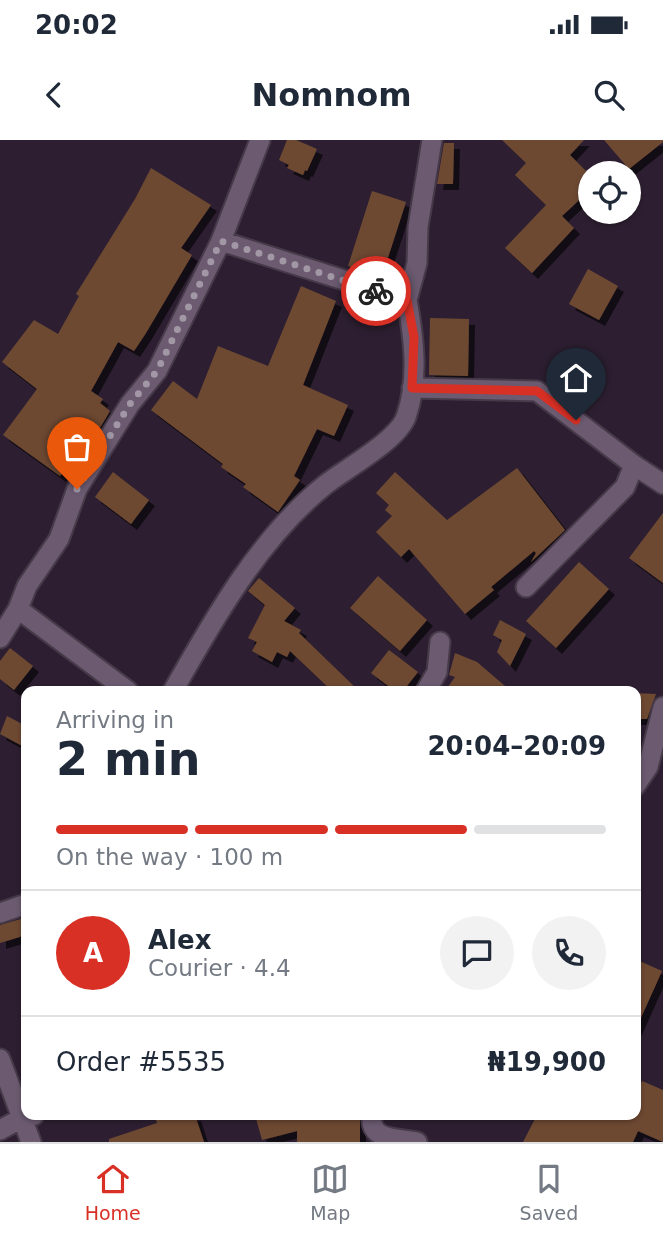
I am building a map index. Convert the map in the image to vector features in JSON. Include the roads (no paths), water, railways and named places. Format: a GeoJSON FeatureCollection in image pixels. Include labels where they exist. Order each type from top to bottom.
{"type":"FeatureCollection","features":[{"type":"Feature","properties":{"kind":"street"},"geometry":{"type":"LineString","coordinates":[[0,638],[18,609],[27,586],[59,539],[77,489],[130,404],[157,371],[221,241],[260,140]]}},
{"type":"Feature","properties":{"kind":"street"},"geometry":{"type":"LineString","coordinates":[[176,686],[216,614],[271,539],[323,486],[389,439],[405,419],[412,388],[414,337],[407,300],[417,263],[418,227],[432,140]]}},
{"type":"Feature","properties":{"kind":"street"},"geometry":{"type":"LineString","coordinates":[[221,241],[407,300]]}},
{"type":"Feature","properties":{"kind":"street"},"geometry":{"type":"LineString","coordinates":[[412,388],[537,391],[663,484]]}},
{"type":"Feature","properties":{"kind":"street"},"geometry":{"type":"LineString","coordinates":[[526,587],[625,487],[634,465]]}},
{"type":"Feature","properties":{"kind":"street"},"geometry":{"type":"LineString","coordinates":[[18,609],[121,686]]}},
{"type":"Feature","properties":{"kind":"street"},"geometry":{"type":"LineString","coordinates":[[429,686],[437,673],[440,642]]}},
{"type":"Feature","properties":{"kind":"street"},"geometry":{"type":"LineString","coordinates":[[641,782],[656,771],[663,708]]}},
{"type":"Feature","properties":{"kind":"street"},"geometry":{"type":"LineString","coordinates":[[0,914],[21,906]]}},
{"type":"Feature","properties":{"kind":"street"},"geometry":{"type":"LineString","coordinates":[[0,1059],[21,1102]]}},
{"type":"Feature","properties":{"kind":"street"},"geometry":{"type":"LineString","coordinates":[[0,1130],[21,1120]]}},
{"type":"Feature","properties":{"kind":"street"},"geometry":{"type":"LineString","coordinates":[[28,1120],[31,1142]]}},
{"type":"Feature","properties":{"kind":"street"},"geometry":{"type":"LineString","coordinates":[[372,1120],[374,1131],[380,1135],[417,1142]]}}]}
